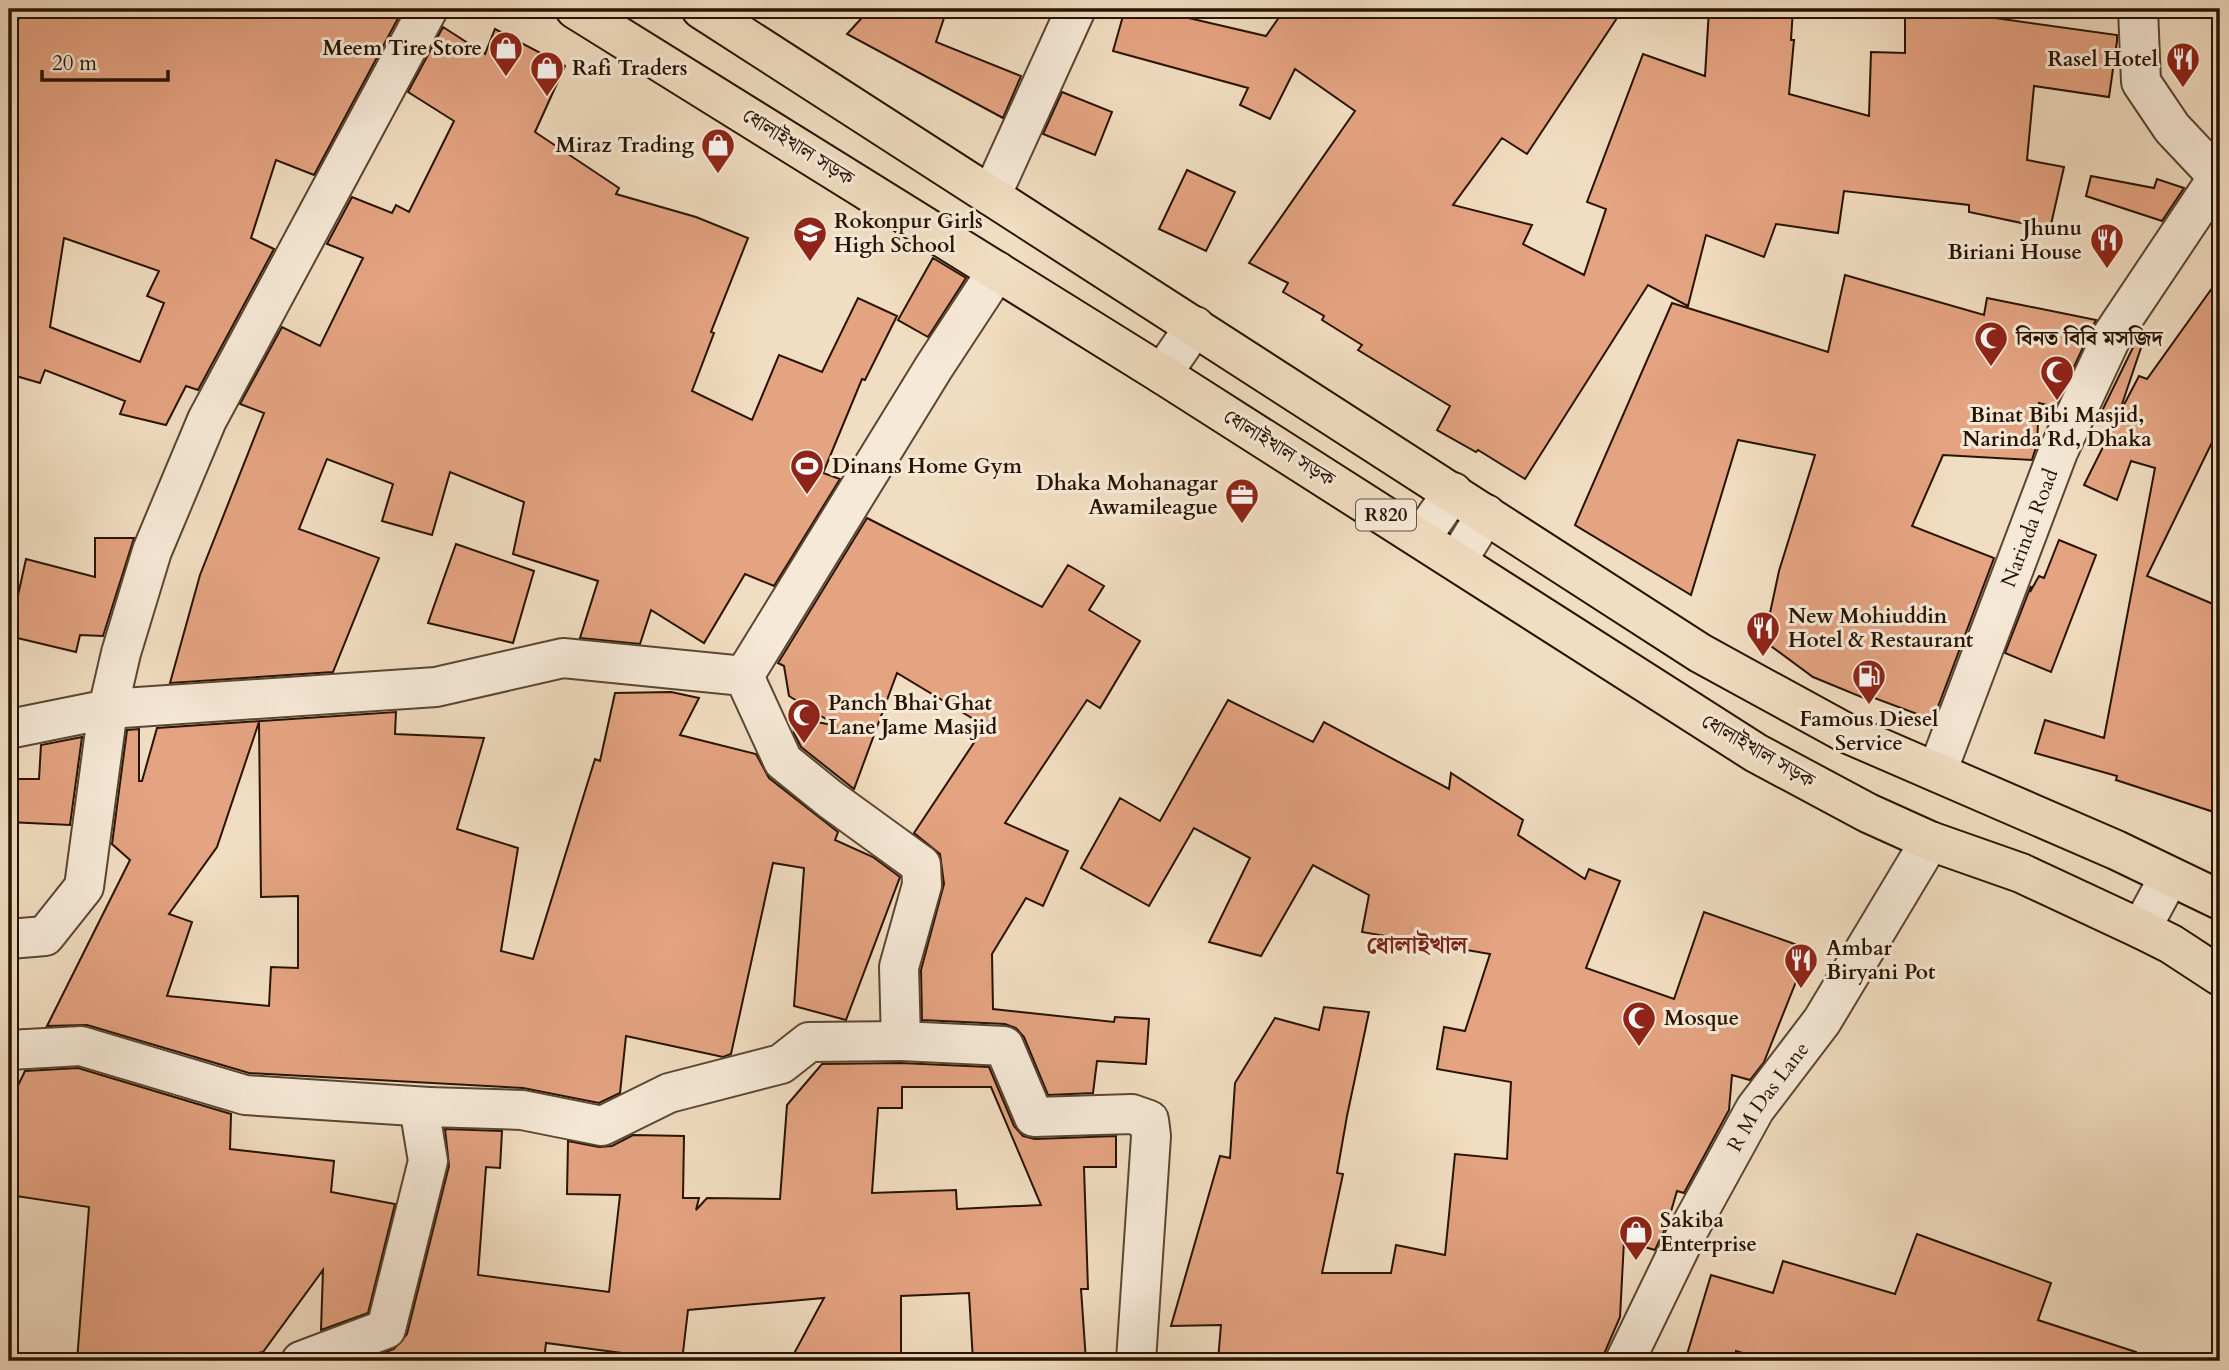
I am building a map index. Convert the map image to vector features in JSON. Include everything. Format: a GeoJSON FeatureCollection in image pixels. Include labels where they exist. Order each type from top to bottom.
{"type":"FeatureCollection","features":[{"type":"Feature","properties":{"kind":"main road","name":"ধোলাইখাল সড়ক"},"geometry":{"type":"LineString","coordinates":[[575,9],[1162,374],[1756,753],[1868,813],[1930,841],[2021,873],[2141,929],[2171,944],[2220,976]]}},
{"type":"Feature","properties":{"kind":"main road","name":"R820"},"geometry":{"type":"LineString","coordinates":[[701,9],[1700,653],[1846,733],[2116,850],[2220,900]]}},
{"type":"Feature","properties":{"kind":"street"},"geometry":{"type":"LineString","coordinates":[[9,939],[46,936],[84,887],[108,709],[121,653],[152,551],[206,420],[428,9]]}},
{"type":"Feature","properties":{"kind":"street"},"geometry":{"type":"LineString","coordinates":[[991,196],[1076,9]]}},
{"type":"Feature","properties":{"kind":"street","name":"Narinda Road"},"geometry":{"type":"LineString","coordinates":[[1937,772],[2058,453],[2108,346],[2219,178],[2172,128],[2141,82],[2138,9]]}},
{"type":"Feature","properties":{"kind":"street"},"geometry":{"type":"LineString","coordinates":[[744,676],[920,390],[997,271]]}},
{"type":"Feature","properties":{"kind":"street"},"geometry":{"type":"LineString","coordinates":[[1162,374],[1195,326]]}},
{"type":"Feature","properties":{"kind":"street"},"geometry":{"type":"LineString","coordinates":[[1421,538],[1453,492]]}},
{"type":"Feature","properties":{"kind":"street"},"geometry":{"type":"LineString","coordinates":[[1457,561],[1486,514]]}},
{"type":"Feature","properties":{"kind":"street"},"geometry":{"type":"LineString","coordinates":[[9,729],[108,709],[436,687],[563,658],[744,676]]}},
{"type":"Feature","properties":{"kind":"street"},"geometry":{"type":"LineString","coordinates":[[744,676],[783,761],[921,865],[922,885],[899,967],[901,1041]]}},
{"type":"Feature","properties":{"kind":"street","name":"R M Das Lane"},"geometry":{"type":"LineString","coordinates":[[1625,1361],[1688,1231],[1755,1109],[1822,1021],[1930,841]]}},
{"type":"Feature","properties":{"kind":"street"},"geometry":{"type":"LineString","coordinates":[[2141,929],[2169,877]]}},
{"type":"Feature","properties":{"kind":"street"},"geometry":{"type":"LineString","coordinates":[[9,1051],[81,1046],[245,1095],[522,1110],[603,1126],[669,1093],[781,1064],[809,1042],[901,1041],[1004,1046],[1034,1117],[1132,1114],[1149,1120],[1151,1136],[1136,1361]]}},
{"type":"Feature","properties":{"kind":"street"},"geometry":{"type":"LineString","coordinates":[[301,1361],[386,1329],[428,1161],[421,1119],[429,1107]]}},
{"type":"Feature","properties":{"kind":"building"},"geometry":{"type":"Polygon","coordinates":[[[20,9],[403,9],[314,175],[276,160],[251,238],[274,249],[198,390],[186,386],[166,425],[120,414],[125,401],[45,370],[40,383],[9,374],[9,257],[14,258],[18,177],[9,177],[9,53],[13,53],[20,9]],[[64,238],[50,327],[140,362],[164,303],[147,296],[159,271],[64,238]]]}},
{"type":"Feature","properties":{"kind":"building"},"geometry":{"type":"Polygon","coordinates":[[[870,9],[947,9],[936,42],[1021,76],[1003,118],[847,34],[870,9]]]}},
{"type":"Feature","properties":{"kind":"building"},"geometry":{"type":"Polygon","coordinates":[[[1125,9],[1182,9],[1180,16],[1266,36],[1285,9],[1623,9],[1527,154],[1502,138],[1453,205],[1532,225],[1523,244],[1584,275],[1606,209],[1587,202],[1643,54],[1705,76],[1709,9],[1793,9],[1791,40],[1794,40],[1789,94],[1869,116],[1871,52],[1905,53],[1905,9],[1952,9],[1952,12],[2117,35],[2117,41],[2109,97],[2034,86],[2027,160],[2064,167],[2050,229],[1969,212],[1969,205],[1844,191],[1838,233],[1776,224],[1764,257],[1706,235],[1688,306],[1648,285],[1525,479],[1478,450],[1476,452],[1437,430],[1450,406],[1358,350],[1362,345],[1322,320],[1324,316],[1283,292],[1288,283],[1249,263],[1355,111],[1295,69],[1270,119],[1240,105],[1248,88],[1113,51],[1125,9]]]}},
{"type":"Feature","properties":{"kind":"building"},"geometry":{"type":"Polygon","coordinates":[[[443,27],[485,54],[495,29],[565,66],[535,132],[619,188],[616,194],[696,217],[748,238],[711,332],[714,333],[692,391],[752,420],[779,355],[822,372],[858,298],[897,316],[865,380],[862,379],[823,473],[840,479],[774,586],[745,574],[704,643],[651,610],[640,644],[580,638],[598,581],[513,554],[524,502],[450,472],[432,535],[382,521],[393,484],[327,459],[299,529],[379,558],[333,672],[170,683],[200,575],[264,413],[240,404],[282,327],[320,346],[363,258],[327,244],[352,197],[392,213],[396,205],[409,212],[454,121],[408,92],[443,27]]]}},
{"type":"Feature","properties":{"kind":"building"},"geometry":{"type":"Polygon","coordinates":[[[1062,92],[1112,112],[1095,155],[1043,134],[1062,92]]]}},
{"type":"Feature","properties":{"kind":"building"},"geometry":{"type":"Polygon","coordinates":[[[1187,170],[1235,192],[1206,251],[1159,229],[1187,170]]]}},
{"type":"Feature","properties":{"kind":"building"},"geometry":{"type":"Polygon","coordinates":[[[2091,176],[2154,188],[2157,179],[2184,188],[2162,221],[2086,196],[2091,176]]]}},
{"type":"Feature","properties":{"kind":"building"},"geometry":{"type":"Polygon","coordinates":[[[933,258],[966,278],[928,337],[898,320],[933,258]]]}},
{"type":"Feature","properties":{"kind":"building"},"geometry":{"type":"Polygon","coordinates":[[[1845,275],[1984,315],[1987,298],[2096,320],[2055,407],[2039,403],[2037,444],[2032,460],[1943,455],[1912,526],[1994,558],[1933,720],[1872,697],[1871,701],[1813,677],[1764,641],[1779,571],[1815,455],[1738,440],[1691,595],[1575,525],[1672,303],[1828,352],[1845,275]]]}},
{"type":"Feature","properties":{"kind":"building"},"geometry":{"type":"Polygon","coordinates":[[[2220,277],[2220,426],[2147,576],[2220,607],[2220,814],[2116,780],[2117,776],[2035,753],[2045,720],[2104,738],[2155,468],[2131,461],[2117,500],[2084,485],[2115,423],[2098,419],[2142,329],[2147,330],[2118,416],[2139,376],[2147,379],[2220,277]]]}},
{"type":"Feature","properties":{"kind":"building"},"geometry":{"type":"Polygon","coordinates":[[[867,518],[1042,607],[1068,565],[1104,586],[1089,610],[1140,641],[1100,708],[1087,700],[1005,823],[1068,851],[1043,906],[1026,898],[992,954],[993,1009],[1114,1022],[1115,1017],[1149,1019],[1146,1064],[1097,1061],[1093,1093],[1048,1095],[1024,1037],[1016,1028],[1005,1024],[922,1020],[921,970],[944,884],[940,854],[914,833],[985,726],[897,673],[854,789],[801,747],[794,733],[792,717],[837,726],[789,696],[784,666],[778,663],[867,518]]]}},
{"type":"Feature","properties":{"kind":"building"},"geometry":{"type":"Polygon","coordinates":[[[95,538],[134,538],[103,636],[80,635],[76,652],[9,636],[26,559],[95,577],[95,538]]]}},
{"type":"Feature","properties":{"kind":"building"},"geometry":{"type":"Polygon","coordinates":[[[2059,540],[2096,555],[2051,672],[2005,653],[2031,586],[2030,592],[2039,576],[2044,578],[2059,540]]]}},
{"type":"Feature","properties":{"kind":"building"},"geometry":{"type":"Polygon","coordinates":[[[456,544],[534,571],[513,643],[428,623],[456,544]]]}},
{"type":"Feature","properties":{"kind":"building"},"geometry":{"type":"Polygon","coordinates":[[[671,692],[699,698],[680,735],[756,754],[769,778],[838,832],[835,840],[873,857],[900,877],[846,1020],[794,1006],[804,868],[773,863],[731,1054],[723,1057],[626,1036],[620,1093],[599,1103],[523,1088],[249,1073],[87,1025],[47,1026],[130,860],[112,844],[127,730],[139,729],[139,781],[142,781],[157,728],[396,712],[395,734],[484,738],[457,829],[518,848],[501,951],[533,959],[595,759],[600,761],[615,693],[671,692]],[[259,722],[217,847],[169,914],[192,922],[167,996],[269,1006],[271,967],[298,968],[298,896],[261,897],[259,722]]]}},
{"type":"Feature","properties":{"kind":"building"},"geometry":{"type":"Polygon","coordinates":[[[1228,700],[1313,742],[1324,722],[1449,789],[1451,773],[1523,820],[1518,835],[1585,879],[1589,869],[1620,881],[1586,968],[1674,999],[1704,912],[1809,949],[1764,1062],[1750,1080],[1732,1075],[1729,1110],[1684,1193],[1677,1191],[1667,1225],[1655,1250],[1624,1241],[1620,1317],[1601,1361],[1218,1361],[1221,1325],[1171,1326],[1220,1156],[1230,1158],[1235,1083],[1275,1018],[1319,1030],[1324,1007],[1369,1012],[1347,1116],[1337,1173],[1343,1174],[1322,1273],[1391,1273],[1396,1245],[1445,1255],[1455,1154],[1507,1159],[1511,1082],[1437,1069],[1444,1027],[1465,1031],[1490,954],[1362,932],[1369,895],[1313,865],[1261,956],[1209,942],[1250,858],[1194,828],[1149,906],[1081,868],[1120,798],[1160,821],[1228,700]]]}},
{"type":"Feature","properties":{"kind":"building"},"geometry":{"type":"Polygon","coordinates":[[[82,737],[70,825],[9,822],[9,779],[39,779],[41,745],[82,737]]]}},
{"type":"Feature","properties":{"kind":"building"},"geometry":{"type":"Polygon","coordinates":[[[901,1063],[989,1067],[1014,1126],[1023,1136],[1035,1139],[1116,1136],[1116,1167],[1084,1167],[1088,1289],[1081,1289],[1086,1361],[973,1361],[969,1293],[901,1296],[901,1361],[790,1361],[824,1298],[688,1310],[682,1361],[546,1343],[544,1361],[362,1361],[394,1349],[407,1334],[449,1166],[445,1129],[502,1131],[500,1168],[486,1167],[478,1275],[609,1292],[620,1195],[567,1194],[568,1141],[599,1147],[612,1146],[633,1135],[684,1136],[683,1198],[699,1198],[696,1210],[707,1198],[780,1199],[787,1105],[822,1064],[901,1063]],[[902,1087],[902,1108],[878,1108],[872,1193],[956,1190],[957,1209],[1041,1205],[991,1087],[902,1087]]]}},
{"type":"Feature","properties":{"kind":"building"},"geometry":{"type":"Polygon","coordinates":[[[78,1068],[231,1114],[230,1149],[334,1161],[331,1192],[395,1204],[368,1313],[321,1330],[323,1270],[263,1352],[243,1356],[242,1361],[77,1361],[89,1207],[9,1195],[9,1104],[25,1071],[78,1068]]]}},
{"type":"Feature","properties":{"kind":"building"},"geometry":{"type":"Polygon","coordinates":[[[1917,1234],[2051,1283],[2038,1320],[2136,1352],[2135,1361],[1770,1361],[1736,1351],[1735,1361],[1685,1361],[1711,1275],[1773,1293],[1783,1261],[1895,1294],[1917,1234]]]}},
{"type":"Feature","properties":{"kind":"place","name":"Meem Tire Store"},"geometry":{"type":"Point","coordinates":[506,78]}},
{"type":"Feature","properties":{"kind":"place","name":"Rasel Hotel"},"geometry":{"type":"Point","coordinates":[2183,89]}},
{"type":"Feature","properties":{"kind":"place","name":"Rafi Traders"},"geometry":{"type":"Point","coordinates":[547,98]}},
{"type":"Feature","properties":{"kind":"place","name":"Miraz Trading"},"geometry":{"type":"Point","coordinates":[718,175]}},
{"type":"Feature","properties":{"kind":"place","name":"Rokonpur Girls High School"},"geometry":{"type":"Point","coordinates":[810,263]}},
{"type":"Feature","properties":{"kind":"place","name":"Jhunu Biriani House"},"geometry":{"type":"Point","coordinates":[2107,270]}},
{"type":"Feature","properties":{"kind":"place","name":"বিনত বিবি মসজিদ"},"geometry":{"type":"Point","coordinates":[1991,368]}},
{"type":"Feature","properties":{"kind":"place","name":"Binat Bibi Masjid, Narinda Rd, Dhaka"},"geometry":{"type":"Point","coordinates":[2057,402]}},
{"type":"Feature","properties":{"kind":"place","name":"Dinans Home Gym"},"geometry":{"type":"Point","coordinates":[807,496]}},
{"type":"Feature","properties":{"kind":"place","name":"Dhaka Mohanagar Awamileague"},"geometry":{"type":"Point","coordinates":[1242,525]}},
{"type":"Feature","properties":{"kind":"place","name":"New Mohiuddin Hotel & Restaurant"},"geometry":{"type":"Point","coordinates":[1763,658]}},
{"type":"Feature","properties":{"kind":"place","name":"Famous Diesel Service"},"geometry":{"type":"Point","coordinates":[1869,706]}},
{"type":"Feature","properties":{"kind":"place","name":"Panch Bhai Ghat Lane Jame Masjid"},"geometry":{"type":"Point","coordinates":[804,745]}},
{"type":"Feature","properties":{"kind":"place","name":"Ambar Biryani Pot"},"geometry":{"type":"Point","coordinates":[1801,990]}},
{"type":"Feature","properties":{"kind":"place","name":"Mosque"},"geometry":{"type":"Point","coordinates":[1639,1048]}},
{"type":"Feature","properties":{"kind":"place","name":"Sakiba Enterprise"},"geometry":{"type":"Point","coordinates":[1636,1262]}},
{"type":"Feature","properties":{"kind":"district","name":"ধোলাইখাল"},"geometry":{"type":"Point","coordinates":[1417,945]}}]}
